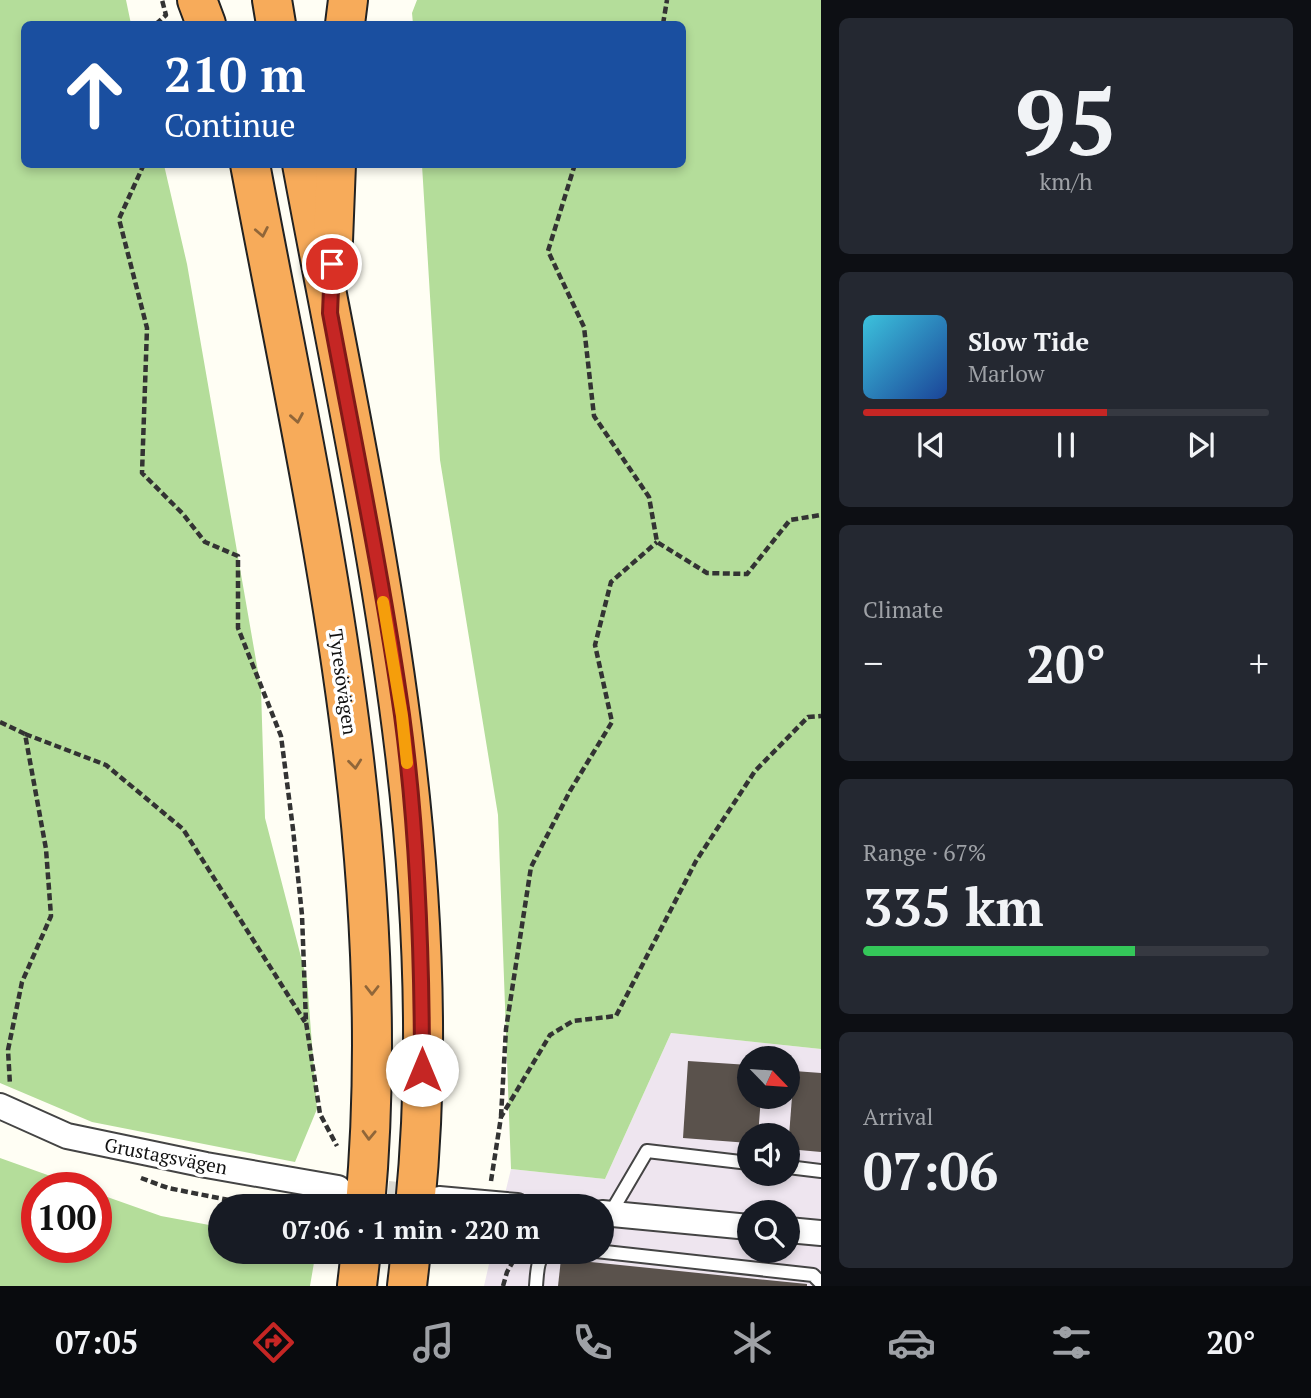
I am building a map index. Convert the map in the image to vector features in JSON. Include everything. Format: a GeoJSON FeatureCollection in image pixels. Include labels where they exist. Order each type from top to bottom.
{"type":"FeatureCollection","features":[{"type":"Feature","properties":{"kind":"highway"},"geometry":{"type":"LineString","coordinates":[[197,0],[205,21]]}},
{"type":"Feature","properties":{"kind":"highway"},"geometry":{"type":"LineString","coordinates":[[219,0],[222,21]]}},
{"type":"Feature","properties":{"kind":"highway"},"geometry":{"type":"LineString","coordinates":[[272,0],[276,21]]}},
{"type":"Feature","properties":{"kind":"highway"},"geometry":{"type":"LineString","coordinates":[[345,21],[348,0]]}},
{"type":"Feature","properties":{"kind":"highway","name":"Tyresövägen"},"geometry":{"type":"LineString","coordinates":[[251,168],[340,651],[355,761],[372,968],[372,1067],[351,1194]]}},
{"type":"Feature","properties":{"kind":"highway"},"geometry":{"type":"LineString","coordinates":[[303,168],[402,716],[416,857],[422,964],[422,1070],[427,1194]]}},
{"type":"Feature","properties":{"kind":"highway"},"geometry":{"type":"LineString","coordinates":[[330,313],[335,168]]}},
{"type":"Feature","properties":{"kind":"highway"},"geometry":{"type":"LineString","coordinates":[[357,1286],[360,1264]]}},
{"type":"Feature","properties":{"kind":"highway"},"geometry":{"type":"LineString","coordinates":[[407,1286],[410,1264]]}},
{"type":"Feature","properties":{"kind":"street","name":"Grustagsvägen"},"geometry":{"type":"LineString","coordinates":[[6,1109],[67,1136],[337,1194]]}},
{"type":"Feature","properties":{"kind":"street"},"geometry":{"type":"LineString","coordinates":[[614,1215],[737,1226]]}},
{"type":"Feature","properties":{"kind":"street"},"geometry":{"type":"LineString","coordinates":[[800,1231],[821,1233]]}},
{"type":"Feature","properties":{"kind":"lane"},"geometry":{"type":"LineString","coordinates":[[614,1202],[647,1151],[737,1162]]}},
{"type":"Feature","properties":{"kind":"lane"},"geometry":{"type":"LineString","coordinates":[[800,1168],[821,1171]]}},
{"type":"Feature","properties":{"kind":"lane"},"geometry":{"type":"LineString","coordinates":[[614,1253],[813,1275],[821,1283]]}},
{"type":"Feature","properties":{"kind":"lane"},"geometry":{"type":"LineString","coordinates":[[536,1286],[539,1264]]}},
{"type":"Feature","properties":{"kind":"path"},"geometry":{"type":"LineString","coordinates":[[159,21],[166,15],[162,0]]}},
{"type":"Feature","properties":{"kind":"path"},"geometry":{"type":"LineString","coordinates":[[664,21],[667,0]]}},
{"type":"Feature","properties":{"kind":"path"},"geometry":{"type":"LineString","coordinates":[[142,168],[119,219],[147,328],[142,473],[183,514],[205,542],[237,556],[238,628],[281,736],[302,915],[306,1022],[320,1114],[340,1151]]}},
{"type":"Feature","properties":{"kind":"path"},"geometry":{"type":"LineString","coordinates":[[574,168],[548,251],[584,327],[594,415],[649,497],[657,542],[707,573],[747,574],[790,520],[821,515]]}},
{"type":"Feature","properties":{"kind":"path"},"geometry":{"type":"LineString","coordinates":[[489,1194],[501,1117],[506,1029],[531,867],[570,791],[612,722],[595,645],[611,582],[657,542]]}},
{"type":"Feature","properties":{"kind":"path"},"geometry":{"type":"LineString","coordinates":[[501,1117],[550,1035],[573,1021],[616,1016],[696,861],[755,771],[808,717],[821,716]]}},
{"type":"Feature","properties":{"kind":"path"},"geometry":{"type":"LineString","coordinates":[[0,722],[106,765],[183,829],[306,1022]]}},
{"type":"Feature","properties":{"kind":"path"},"geometry":{"type":"LineString","coordinates":[[6,1109],[8,1050],[22,982],[51,916],[46,849],[25,734]]}},
{"type":"Feature","properties":{"kind":"path"},"geometry":{"type":"LineString","coordinates":[[503,1286],[512,1264]]}},
{"type":"Feature","properties":{"kind":"shaded area"},"geometry":{"type":"Polygon","coordinates":[[[671,1033],[793,1046],[737,1046],[737,1110],[800,1110],[800,1047],[821,1049],[821,1286],[484,1286],[489,1264],[614,1264],[614,1194],[505,1194],[511,1169],[605,1179],[671,1033]]]}},
{"type":"Feature","properties":{"kind":"green space"},"geometry":{"type":"Polygon","coordinates":[[[0,0],[126,0],[130,21],[21,21],[21,168],[165,168],[187,264],[261,689],[265,818],[307,980],[317,1109],[295,1162],[92,1122],[0,1083],[0,0]]]}},
{"type":"Feature","properties":{"kind":"green space"},"geometry":{"type":"Polygon","coordinates":[[[417,0],[821,0],[821,1049],[671,1033],[605,1179],[511,1169],[498,815],[440,460],[422,168],[686,168],[686,21],[413,21],[412,13],[417,0]]]}},
{"type":"Feature","properties":{"kind":"green space"},"geometry":{"type":"Polygon","coordinates":[[[0,1158],[39,1172],[21,1172],[21,1263],[112,1263],[112,1199],[161,1216],[208,1225],[208,1264],[314,1264],[310,1286],[0,1286],[0,1158]]]}},
{"type":"Feature","properties":{"kind":"building"},"geometry":{"type":"Polygon","coordinates":[[[688,1061],[737,1064],[737,1110],[760,1110],[759,1123],[737,1123],[737,1142],[683,1138],[688,1061]]]}},
{"type":"Feature","properties":{"kind":"building"},"geometry":{"type":"Polygon","coordinates":[[[800,1071],[821,1073],[821,1152],[800,1150],[800,1123],[790,1123],[791,1110],[800,1110],[800,1071]]]}},
{"type":"Feature","properties":{"kind":"building"},"geometry":{"type":"Polygon","coordinates":[[[560,1264],[610,1264],[807,1284],[807,1286],[558,1286],[560,1264]]]}},
{"type":"Feature","properties":{"kind":"tunnel"},"geometry":{"type":"LineString","coordinates":[[352,1189],[399,1194]]}},
{"type":"Feature","properties":{"kind":"slow traffic"},"geometry":{"type":"LineString","coordinates":[[383,602],[407,763]]}},
{"type":"Feature","properties":{"kind":"route"},"geometry":{"type":"LineString","coordinates":[[332,264],[330,313],[402,716],[416,857],[422,964],[422,1070]]}}]}
